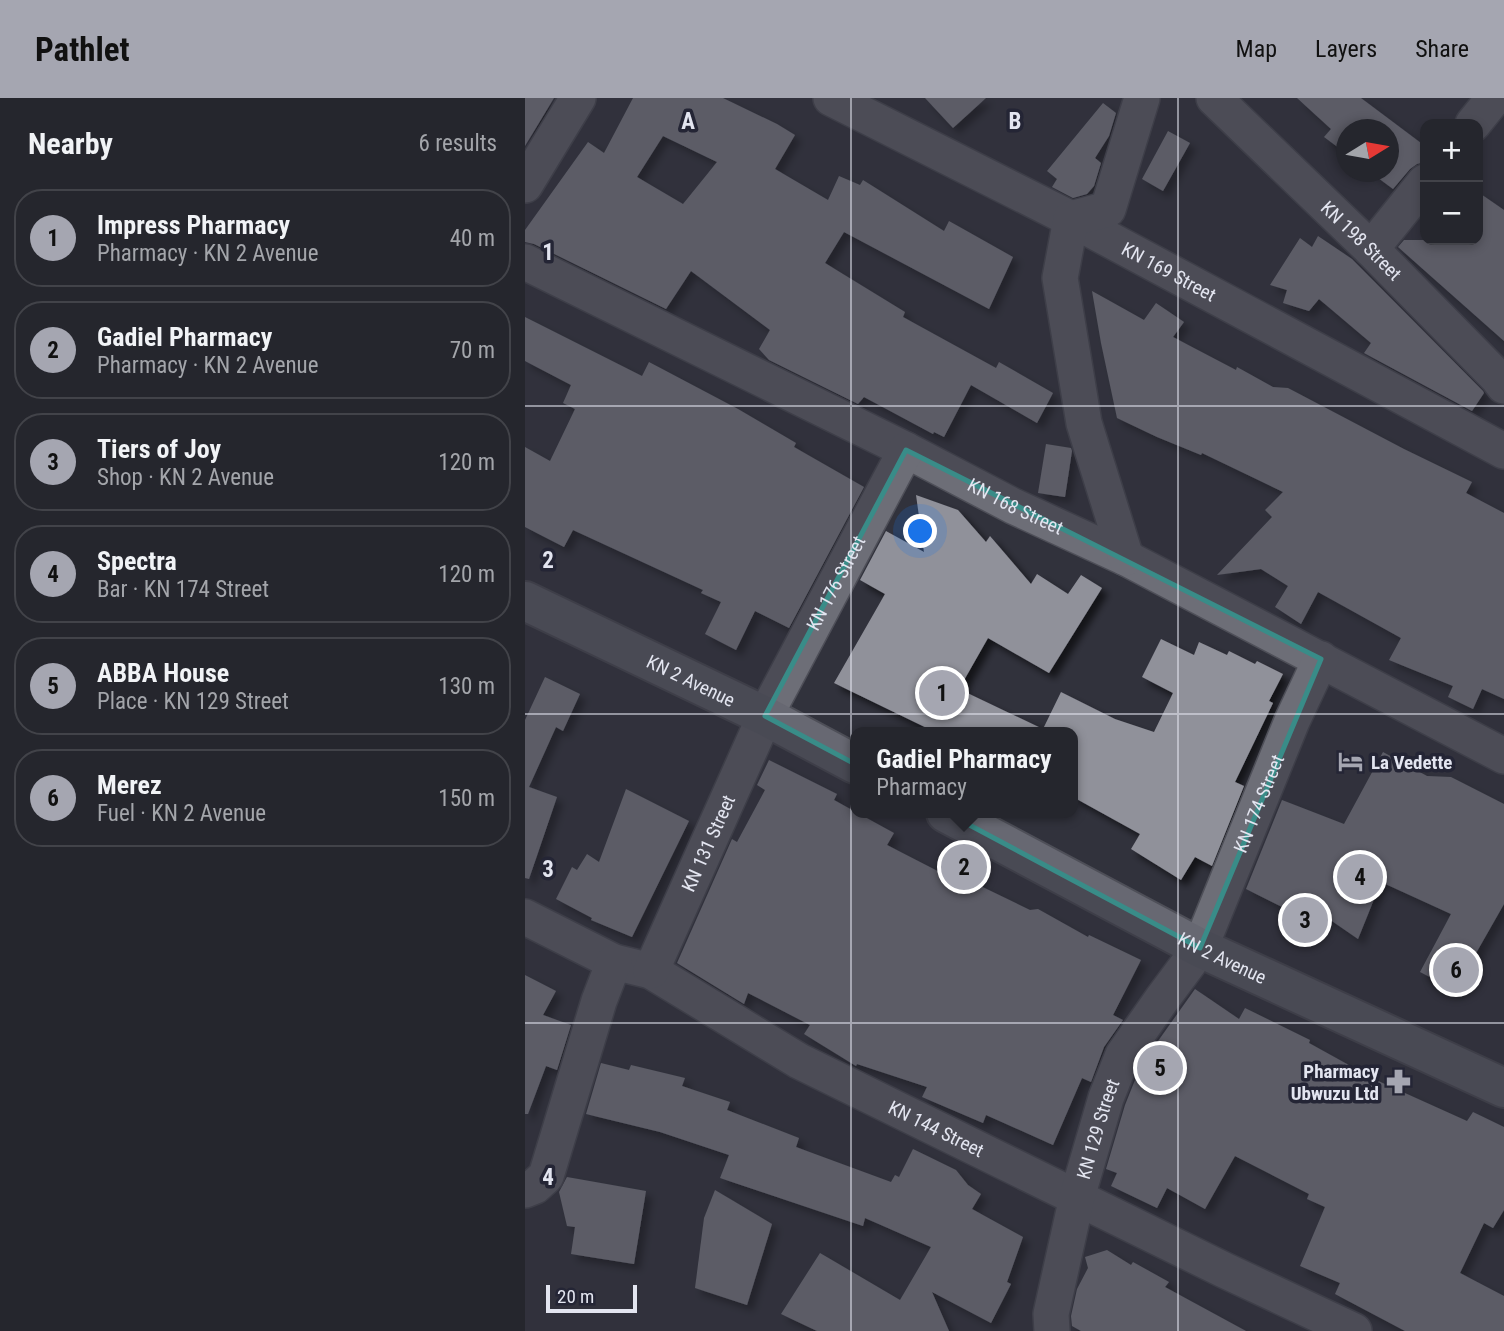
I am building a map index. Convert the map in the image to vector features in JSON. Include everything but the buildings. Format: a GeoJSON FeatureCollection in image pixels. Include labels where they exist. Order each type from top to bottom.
{"type":"FeatureCollection","features":[{"type":"Feature","properties":{"kind":"main road","name":"KN 2 Avenue"},"geometry":{"type":"LineString","coordinates":[[525,601],[765,716],[850,761]]}},
{"type":"Feature","properties":{"kind":"main road","name":"KN 2 Avenue"},"geometry":{"type":"LineString","coordinates":[[955,818],[1200,948],[1504,1088]]}},
{"type":"Feature","properties":{"kind":"street"},"geometry":{"type":"LineString","coordinates":[[525,185],[578,98]]}},
{"type":"Feature","properties":{"kind":"street","name":"KN 169 Street"},"geometry":{"type":"LineString","coordinates":[[831,98],[1071,219],[1504,451]]}},
{"type":"Feature","properties":{"kind":"street"},"geometry":{"type":"LineString","coordinates":[[1126,558],[1084,423],[1060,278],[1071,219],[1108,209],[1142,98]]}},
{"type":"Feature","properties":{"kind":"street","name":"KN 198 Street"},"geometry":{"type":"LineString","coordinates":[[1214,98],[1371,249],[1504,386]]}},
{"type":"Feature","properties":{"kind":"street"},"geometry":{"type":"LineString","coordinates":[[1476,119],[1494,98]]}},
{"type":"Feature","properties":{"kind":"street"},"geometry":{"type":"LineString","coordinates":[[1371,249],[1420,188]]}},
{"type":"Feature","properties":{"kind":"street","name":"KN 168 Street"},"geometry":{"type":"LineString","coordinates":[[525,262],[906,450],[1013,506],[1126,558],[1504,756]]}},
{"type":"Feature","properties":{"kind":"street","name":"KN 176 Street"},"geometry":{"type":"LineString","coordinates":[[765,716],[906,450]]}},
{"type":"Feature","properties":{"kind":"street","name":"KN 174 Street"},"geometry":{"type":"LineString","coordinates":[[1200,948],[1292,721],[1321,659]]}},
{"type":"Feature","properties":{"kind":"street","name":"KN 131 Street"},"geometry":{"type":"LineString","coordinates":[[651,971],[765,716]]}},
{"type":"Feature","properties":{"kind":"street","name":"KN 144 Street"},"geometry":{"type":"LineString","coordinates":[[525,917],[614,962],[651,971],[799,1060],[1224,1270],[1354,1331]]}},
{"type":"Feature","properties":{"kind":"street","name":"KN 129 Street"},"geometry":{"type":"LineString","coordinates":[[1052,1331],[1051,1314],[1077,1196],[1106,1098],[1123,1055],[1200,948]]}},
{"type":"Feature","properties":{"kind":"street"},"geometry":{"type":"LineString","coordinates":[[525,1190],[546,1176],[599,1001],[614,962]]}},
{"type":"Feature","properties":{"kind":"highlighted area"},"geometry":{"type":"Polygon","coordinates":[[[906,450],[1321,659],[1200,948],[765,716],[906,450]]]}},
{"type":"Feature","properties":{"kind":"place","name":"Impress Pharmacy"},"geometry":{"type":"Point","coordinates":[942,693]}},
{"type":"Feature","properties":{"kind":"place","name":"La Vedette"},"geometry":{"type":"Point","coordinates":[1351,762]}},
{"type":"Feature","properties":{"kind":"place","name":"Gadiel Pharmacy"},"geometry":{"type":"Point","coordinates":[964,867]}},
{"type":"Feature","properties":{"kind":"place","name":"Spectra"},"geometry":{"type":"Point","coordinates":[1360,877]}},
{"type":"Feature","properties":{"kind":"place","name":"Tiers of Joy"},"geometry":{"type":"Point","coordinates":[1305,920]}},
{"type":"Feature","properties":{"kind":"place","name":"Merez"},"geometry":{"type":"Point","coordinates":[1456,970]}},
{"type":"Feature","properties":{"kind":"place","name":"ABBA House"},"geometry":{"type":"Point","coordinates":[1160,1068]}},
{"type":"Feature","properties":{"kind":"place","name":"Pharmacy Ubwuzu Ltd"},"geometry":{"type":"Point","coordinates":[1399,1082]}}]}
